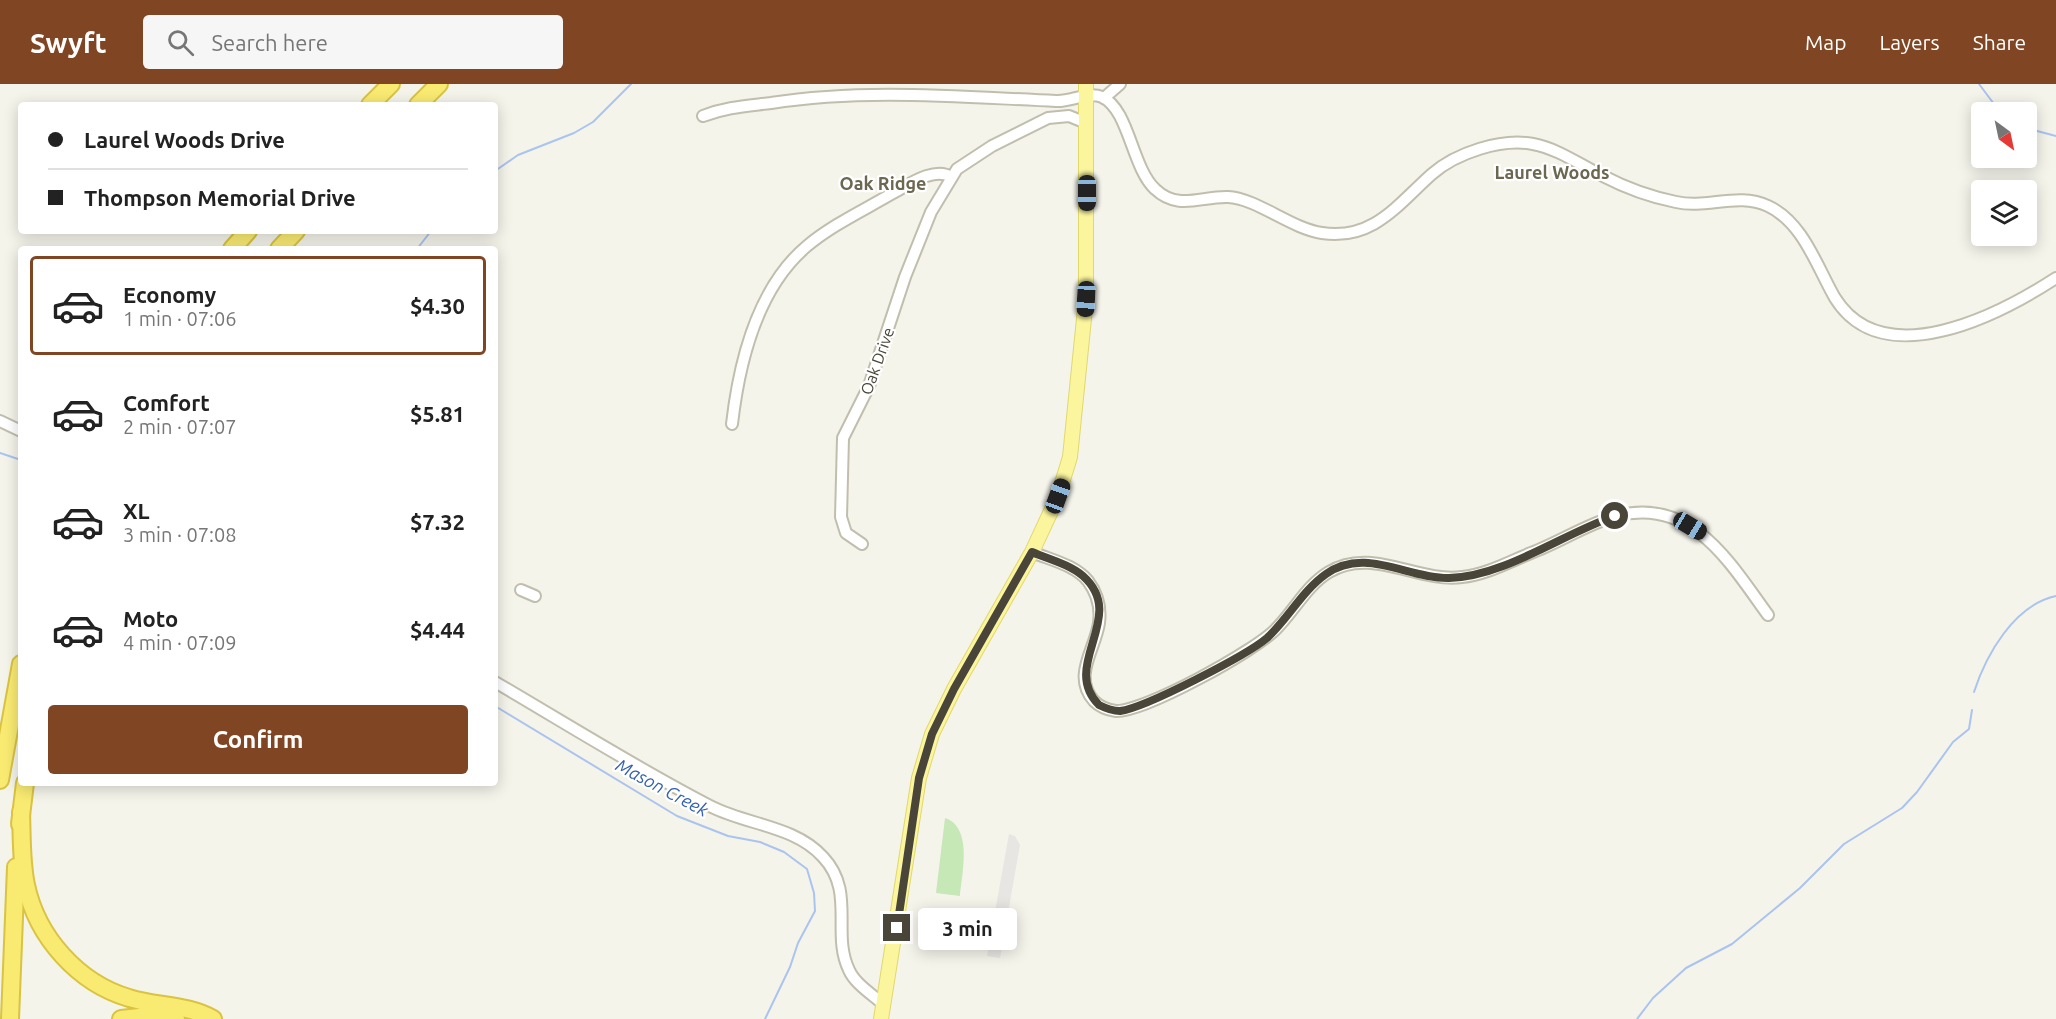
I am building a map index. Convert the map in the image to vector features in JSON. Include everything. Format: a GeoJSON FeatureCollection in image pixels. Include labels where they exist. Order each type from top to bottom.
{"type":"FeatureCollection","features":[{"type":"Feature","properties":{"kind":"highway"},"geometry":{"type":"LineString","coordinates":[[373,102],[391,84]]}},
{"type":"Feature","properties":{"kind":"highway"},"geometry":{"type":"LineString","coordinates":[[421,102],[438,84]]}},
{"type":"Feature","properties":{"kind":"highway"},"geometry":{"type":"LineString","coordinates":[[235,246],[245,234]]}},
{"type":"Feature","properties":{"kind":"highway"},"geometry":{"type":"LineString","coordinates":[[282,246],[293,234]]}},
{"type":"Feature","properties":{"kind":"highway"},"geometry":{"type":"LineString","coordinates":[[0,780],[18,681]]}},
{"type":"Feature","properties":{"kind":"highway"},"geometry":{"type":"LineString","coordinates":[[10,1019],[21,812],[25,786]]}},
{"type":"Feature","properties":{"kind":"highway"},"geometry":{"type":"LineString","coordinates":[[21,812],[24,867],[30,899],[43,928],[68,961],[88,978],[113,992],[149,1003],[184,1008],[213,1019]]}},
{"type":"Feature","properties":{"kind":"highway"},"geometry":{"type":"LineString","coordinates":[[121,1019],[149,1016],[176,1019]]}},
{"type":"Feature","properties":{"kind":"main road"},"geometry":{"type":"LineString","coordinates":[[881,1015],[919,778],[928,745],[941,712],[1032,552],[1060,488],[1074,434],[1086,299],[1086,90]]}},
{"type":"Feature","properties":{"kind":"street"},"geometry":{"type":"LineString","coordinates":[[1104,98],[1120,84]]}},
{"type":"Feature","properties":{"kind":"street"},"geometry":{"type":"LineString","coordinates":[[703,116],[730,107],[849,94],[909,93],[984,99],[1071,101],[1086,90],[1104,98],[1117,113],[1143,176],[1151,186],[1166,197],[1183,202],[1234,198],[1288,222],[1324,234],[1350,234],[1366,230],[1390,216],[1441,167],[1477,151],[1518,143],[1550,148],[1625,187],[1674,202],[1700,204],[1740,200],[1769,206],[1788,221],[1804,241],[1845,311],[1860,325],[1881,334],[1910,337],[1968,322],[2025,297],[2056,278]]}},
{"type":"Feature","properties":{"kind":"street","name":"Oak Drive"},"geometry":{"type":"LineString","coordinates":[[862,544],[846,533],[841,517],[843,438],[862,402],[879,359],[918,240],[951,177],[974,157],[1038,122],[1061,116],[1086,123]]}},
{"type":"Feature","properties":{"kind":"street"},"geometry":{"type":"LineString","coordinates":[[732,424],[736,398],[758,317],[771,290],[794,259],[822,234],[904,187],[936,173],[951,177]]}},
{"type":"Feature","properties":{"kind":"street"},"geometry":{"type":"LineString","coordinates":[[0,421],[18,430]]}},
{"type":"Feature","properties":{"kind":"street"},"geometry":{"type":"LineString","coordinates":[[1032,552],[1076,571],[1094,591],[1099,623],[1084,678],[1093,699],[1099,705],[1113,710],[1128,709],[1159,696],[1248,651],[1276,629],[1318,580],[1334,569],[1370,562],[1428,577],[1472,576],[1623,514],[1665,516],[1700,532],[1718,547],[1768,615]]}},
{"type":"Feature","properties":{"kind":"street"},"geometry":{"type":"LineString","coordinates":[[521,590],[535,596]]}},
{"type":"Feature","properties":{"kind":"street"},"geometry":{"type":"LineString","coordinates":[[498,684],[699,801],[734,817],[790,835],[821,855],[834,872],[842,896],[843,952],[849,970],[881,1015]]}},
{"type":"Feature","properties":{"kind":"green space"},"geometry":{"type":"Polygon","coordinates":[[[945,818],[954,823],[963,841],[964,864],[960,896],[936,893],[945,818]]]}},
{"type":"Feature","properties":{"kind":"shaded area"},"geometry":{"type":"Polygon","coordinates":[[[1009,834],[1015,836],[1020,845],[1000,958],[987,956],[1009,834]]]}},
{"type":"Feature","properties":{"kind":"waterway"},"geometry":{"type":"LineString","coordinates":[[498,169],[518,155],[574,133],[593,122],[631,84]]}},
{"type":"Feature","properties":{"kind":"waterway"},"geometry":{"type":"LineString","coordinates":[[1979,84],[1992,102]]}},
{"type":"Feature","properties":{"kind":"waterway"},"geometry":{"type":"LineString","coordinates":[[2037,131],[2056,136]]}},
{"type":"Feature","properties":{"kind":"waterway"},"geometry":{"type":"LineString","coordinates":[[419,246],[429,234]]}},
{"type":"Feature","properties":{"kind":"waterway","name":"Mason Creek"},"geometry":{"type":"LineString","coordinates":[[0,453],[18,459]]}},
{"type":"Feature","properties":{"kind":"waterway"},"geometry":{"type":"LineString","coordinates":[[1974,692],[1994,648],[2015,621],[2041,601],[2056,596]]}},
{"type":"Feature","properties":{"kind":"waterway","name":"Mason Creek"},"geometry":{"type":"LineString","coordinates":[[498,708],[677,816],[728,836],[760,842],[784,852],[807,869],[814,893],[815,911],[798,943],[790,967],[765,1019]]}},
{"type":"Feature","properties":{"kind":"waterway"},"geometry":{"type":"LineString","coordinates":[[1637,1019],[1653,998],[1686,968],[1732,944],[1800,888],[1844,844],[1902,808],[1917,792],[1953,742],[1969,729],[1972,710]]}},
{"type":"Feature","properties":{"kind":"district","name":"Laurel Woods"},"geometry":{"type":"Point","coordinates":[1552,173]}},
{"type":"Feature","properties":{"kind":"district","name":"Oak Ridge"},"geometry":{"type":"Point","coordinates":[883,184]}},
{"type":"Feature","properties":{"kind":"route"},"geometry":{"type":"LineString","coordinates":[[897,928],[919,778],[932,734],[941,712],[1007,600],[1032,552],[1076,571],[1083,576],[1094,591],[1098,601],[1099,623],[1084,670],[1085,684],[1088,692],[1099,705],[1119,711],[1159,696],[1248,651],[1276,629],[1318,580],[1334,569],[1364,562],[1390,566],[1428,577],[1462,578],[1561,541],[1615,516]]}}]}
